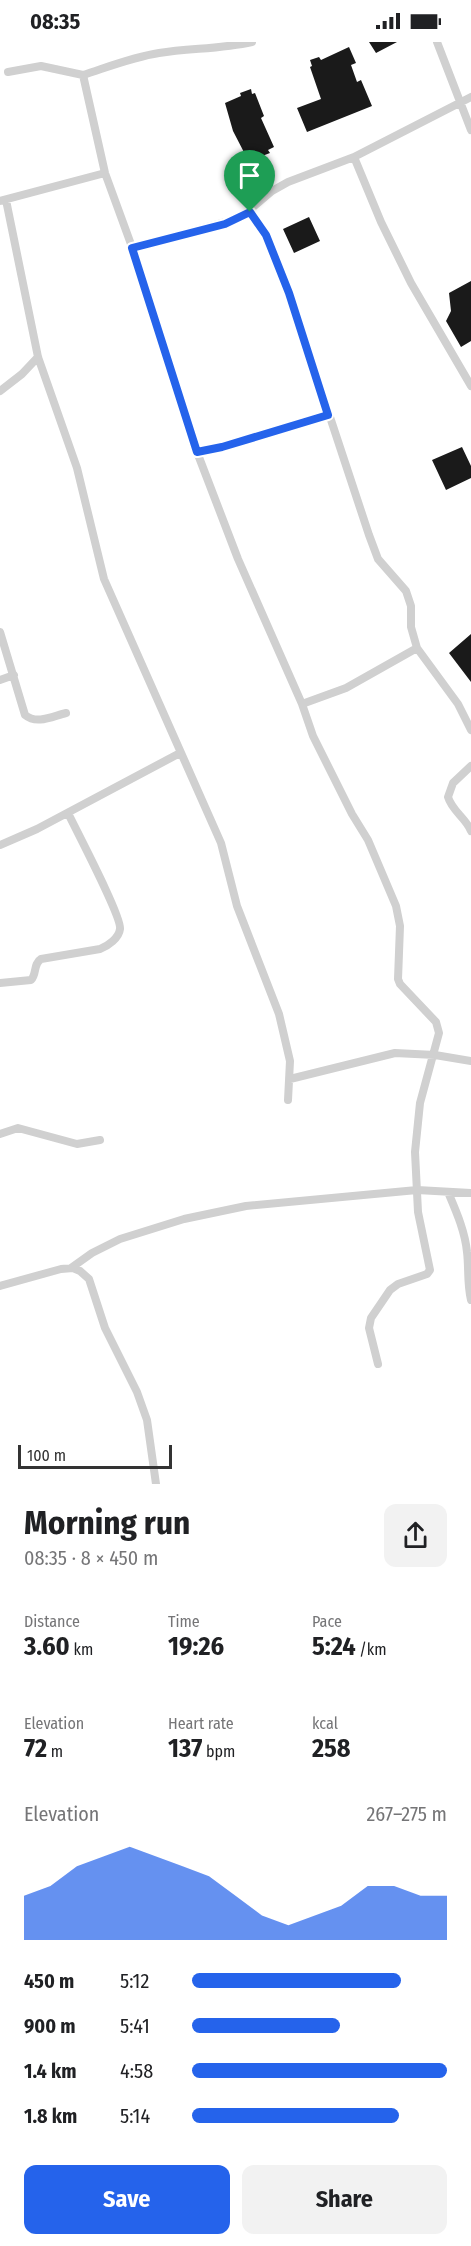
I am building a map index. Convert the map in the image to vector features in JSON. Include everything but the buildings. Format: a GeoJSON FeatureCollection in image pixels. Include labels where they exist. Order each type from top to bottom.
{"type":"FeatureCollection","features":[{"type":"Feature","properties":{"kind":"street"},"geometry":{"type":"LineString","coordinates":[[8,72],[41,66],[82,75],[156,54],[252,42]]}},
{"type":"Feature","properties":{"kind":"street"},"geometry":{"type":"LineString","coordinates":[[437,42],[471,130]]}},
{"type":"Feature","properties":{"kind":"street"},"geometry":{"type":"LineString","coordinates":[[82,75],[105,173],[132,248],[197,452],[238,559],[302,704],[323,758],[368,840],[396,906],[400,926],[398,979],[404,990],[436,1022],[439,1033],[435,1055],[427,1074],[420,1103],[415,1152],[418,1212],[430,1270],[427,1274],[398,1284],[390,1290],[371,1318],[369,1328],[378,1364]]}},
{"type":"Feature","properties":{"kind":"street"},"geometry":{"type":"LineString","coordinates":[[132,248],[225,224],[250,212],[272,190],[354,158],[471,97]]}},
{"type":"Feature","properties":{"kind":"street"},"geometry":{"type":"LineString","coordinates":[[354,158],[381,222],[411,283],[471,386]]}},
{"type":"Feature","properties":{"kind":"street"},"geometry":{"type":"LineString","coordinates":[[105,173],[3,201],[38,357],[77,468],[104,579],[220,843],[237,906],[279,1014],[290,1061],[288,1100]]}},
{"type":"Feature","properties":{"kind":"street"},"geometry":{"type":"LineString","coordinates":[[250,212],[266,235],[289,293],[378,559],[406,591],[411,606],[411,627],[417,648],[458,704],[471,730]]}},
{"type":"Feature","properties":{"kind":"street"},"geometry":{"type":"LineString","coordinates":[[0,391],[22,374],[38,357]]}},
{"type":"Feature","properties":{"kind":"street"},"geometry":{"type":"LineString","coordinates":[[197,452],[222,447],[328,415]]}},
{"type":"Feature","properties":{"kind":"street"},"geometry":{"type":"LineString","coordinates":[[0,632],[22,709],[28,718],[40,720],[66,713]]}},
{"type":"Feature","properties":{"kind":"street"},"geometry":{"type":"LineString","coordinates":[[302,704],[346,688],[417,648]]}},
{"type":"Feature","properties":{"kind":"street"},"geometry":{"type":"LineString","coordinates":[[0,680],[14,675]]}},
{"type":"Feature","properties":{"kind":"street"},"geometry":{"type":"LineString","coordinates":[[0,845],[37,829],[180,753]]}},
{"type":"Feature","properties":{"kind":"street"},"geometry":{"type":"LineString","coordinates":[[471,766],[453,783],[448,797],[471,831]]}},
{"type":"Feature","properties":{"kind":"street"},"geometry":{"type":"LineString","coordinates":[[0,982],[31,980],[38,961],[41,959],[100,949],[107,946],[120,929],[115,911],[68,813]]}},
{"type":"Feature","properties":{"kind":"street"},"geometry":{"type":"LineString","coordinates":[[290,1079],[395,1053],[435,1055],[471,1061]]}},
{"type":"Feature","properties":{"kind":"street"},"geometry":{"type":"LineString","coordinates":[[0,1134],[18,1128],[77,1144],[100,1140]]}},
{"type":"Feature","properties":{"kind":"street"},"geometry":{"type":"LineString","coordinates":[[71,1268],[92,1253],[120,1239],[184,1219],[246,1206],[417,1190],[471,1193]]}},
{"type":"Feature","properties":{"kind":"street"},"geometry":{"type":"LineString","coordinates":[[448,1192],[460,1222],[467,1251],[468,1290],[471,1300]]}},
{"type":"Feature","properties":{"kind":"street"},"geometry":{"type":"LineString","coordinates":[[0,1286],[71,1268],[80,1271],[89,1279],[105,1328],[137,1392],[147,1420],[156,1484]]}},
{"type":"Feature","properties":{"kind":"route"},"geometry":{"type":"LineString","coordinates":[[250,212],[266,235],[289,293],[328,415],[222,447],[197,452],[132,248],[225,224],[250,212]]}}]}
